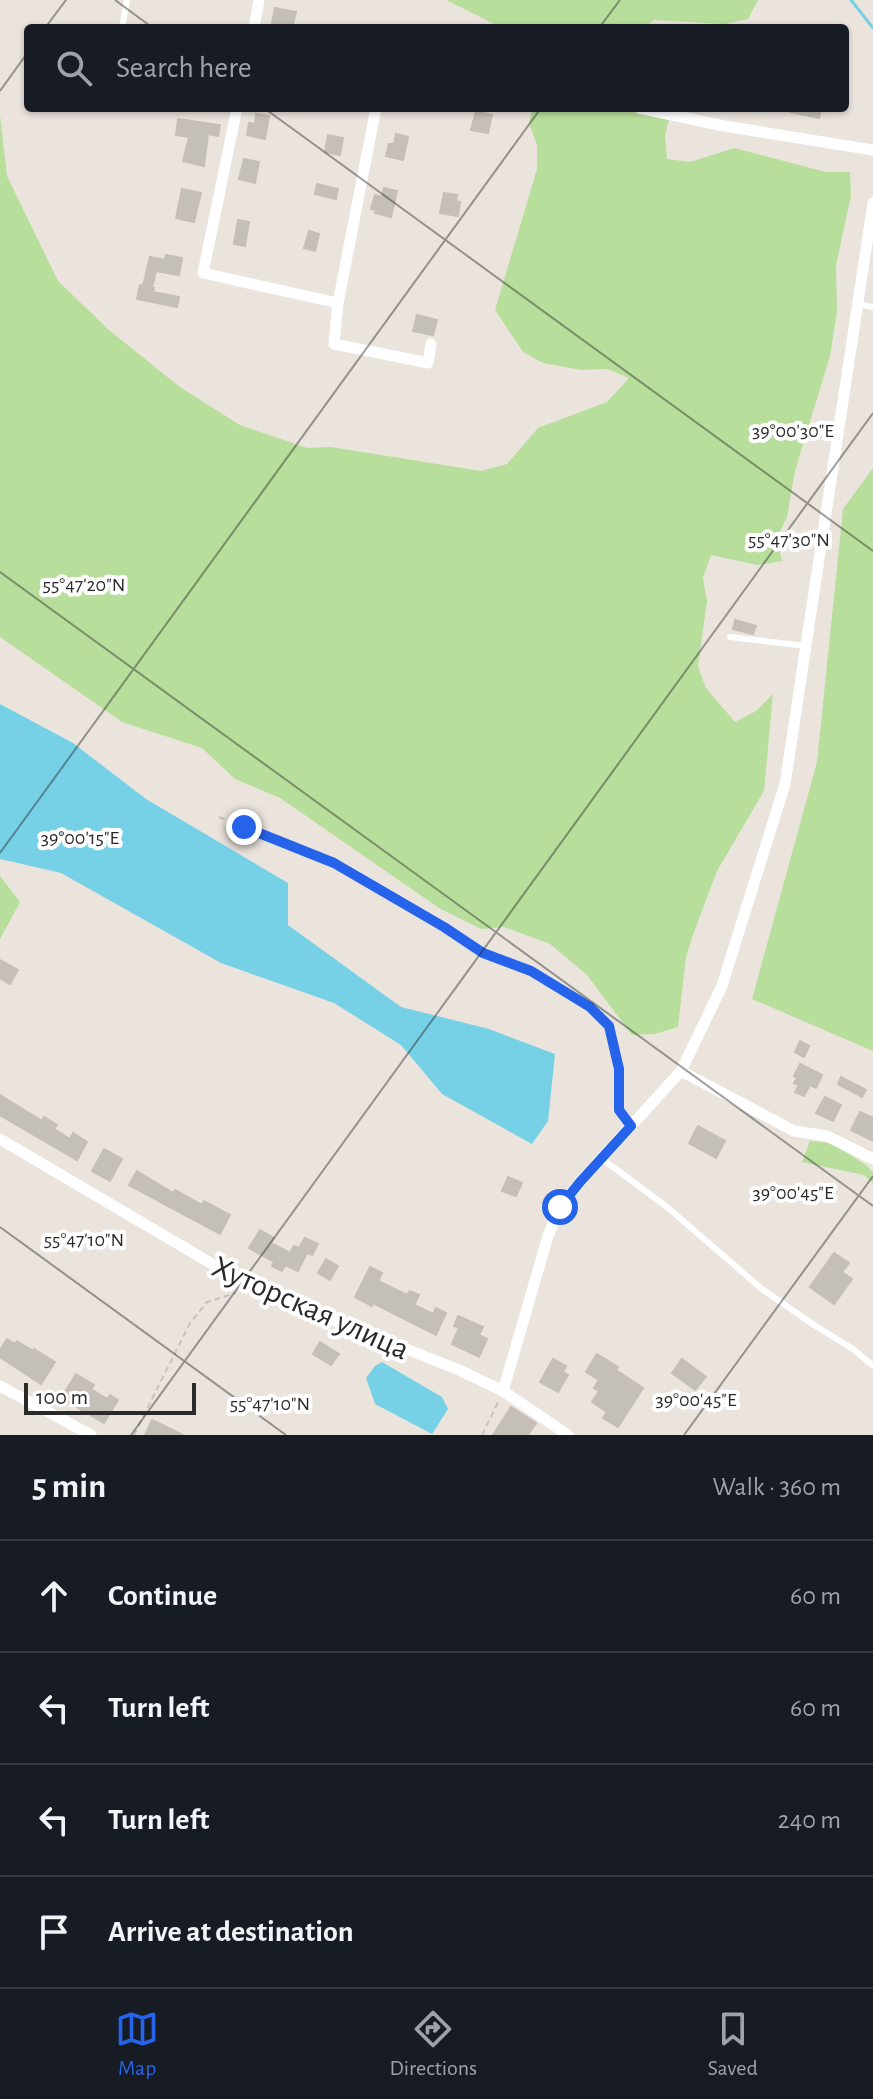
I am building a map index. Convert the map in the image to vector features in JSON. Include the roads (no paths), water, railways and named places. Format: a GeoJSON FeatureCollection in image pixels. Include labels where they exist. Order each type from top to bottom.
{"type":"FeatureCollection","features":[{"type":"Feature","properties":{"kind":"street"},"geometry":{"type":"LineString","coordinates":[[255,24],[259,0]]}},
{"type":"Feature","properties":{"kind":"street"},"geometry":{"type":"LineString","coordinates":[[236,112],[203,273],[338,303]]}},
{"type":"Feature","properties":{"kind":"street"},"geometry":{"type":"LineString","coordinates":[[375,112],[338,303],[334,344],[428,363],[431,344]]}},
{"type":"Feature","properties":{"kind":"street"},"geometry":{"type":"LineString","coordinates":[[658,112],[873,150]]}},
{"type":"Feature","properties":{"kind":"street"},"geometry":{"type":"LineString","coordinates":[[503,1391],[548,1236],[560,1207],[681,1071],[722,986],[785,784],[873,203]]}},
{"type":"Feature","properties":{"kind":"street"},"geometry":{"type":"LineString","coordinates":[[681,1071],[794,1131],[827,1136],[873,1159]]}},
{"type":"Feature","properties":{"kind":"street","name":"Хуторская улица"},"geometry":{"type":"LineString","coordinates":[[0,1139],[253,1288],[459,1370],[503,1391],[568,1435]]}},
{"type":"Feature","properties":{"kind":"street"},"geometry":{"type":"LineString","coordinates":[[0,1386],[91,1435]]}},
{"type":"Feature","properties":{"kind":"lane"},"geometry":{"type":"LineString","coordinates":[[123,24],[127,0]]}},
{"type":"Feature","properties":{"kind":"lane"},"geometry":{"type":"LineString","coordinates":[[858,304],[873,307]]}},
{"type":"Feature","properties":{"kind":"lane"},"geometry":{"type":"LineString","coordinates":[[730,637],[806,646]]}},
{"type":"Feature","properties":{"kind":"lane"},"geometry":{"type":"LineString","coordinates":[[601,1158],[667,1207],[762,1289],[853,1349],[873,1366]]}},
{"type":"Feature","properties":{"kind":"water"},"geometry":{"type":"Polygon","coordinates":[[[0,704],[73,743],[146,799],[288,883],[288,925],[401,1007],[489,1029],[555,1054],[548,1121],[532,1144],[442,1094],[401,1045],[334,1003],[221,963],[61,873],[0,859],[0,704]]]}},
{"type":"Feature","properties":{"kind":"water"},"geometry":{"type":"Polygon","coordinates":[[[382,1362],[442,1397],[448,1409],[432,1434],[375,1404],[366,1378],[382,1362]]]}},
{"type":"Feature","properties":{"kind":"waterway"},"geometry":{"type":"LineString","coordinates":[[851,0],[873,28]]}}]}
